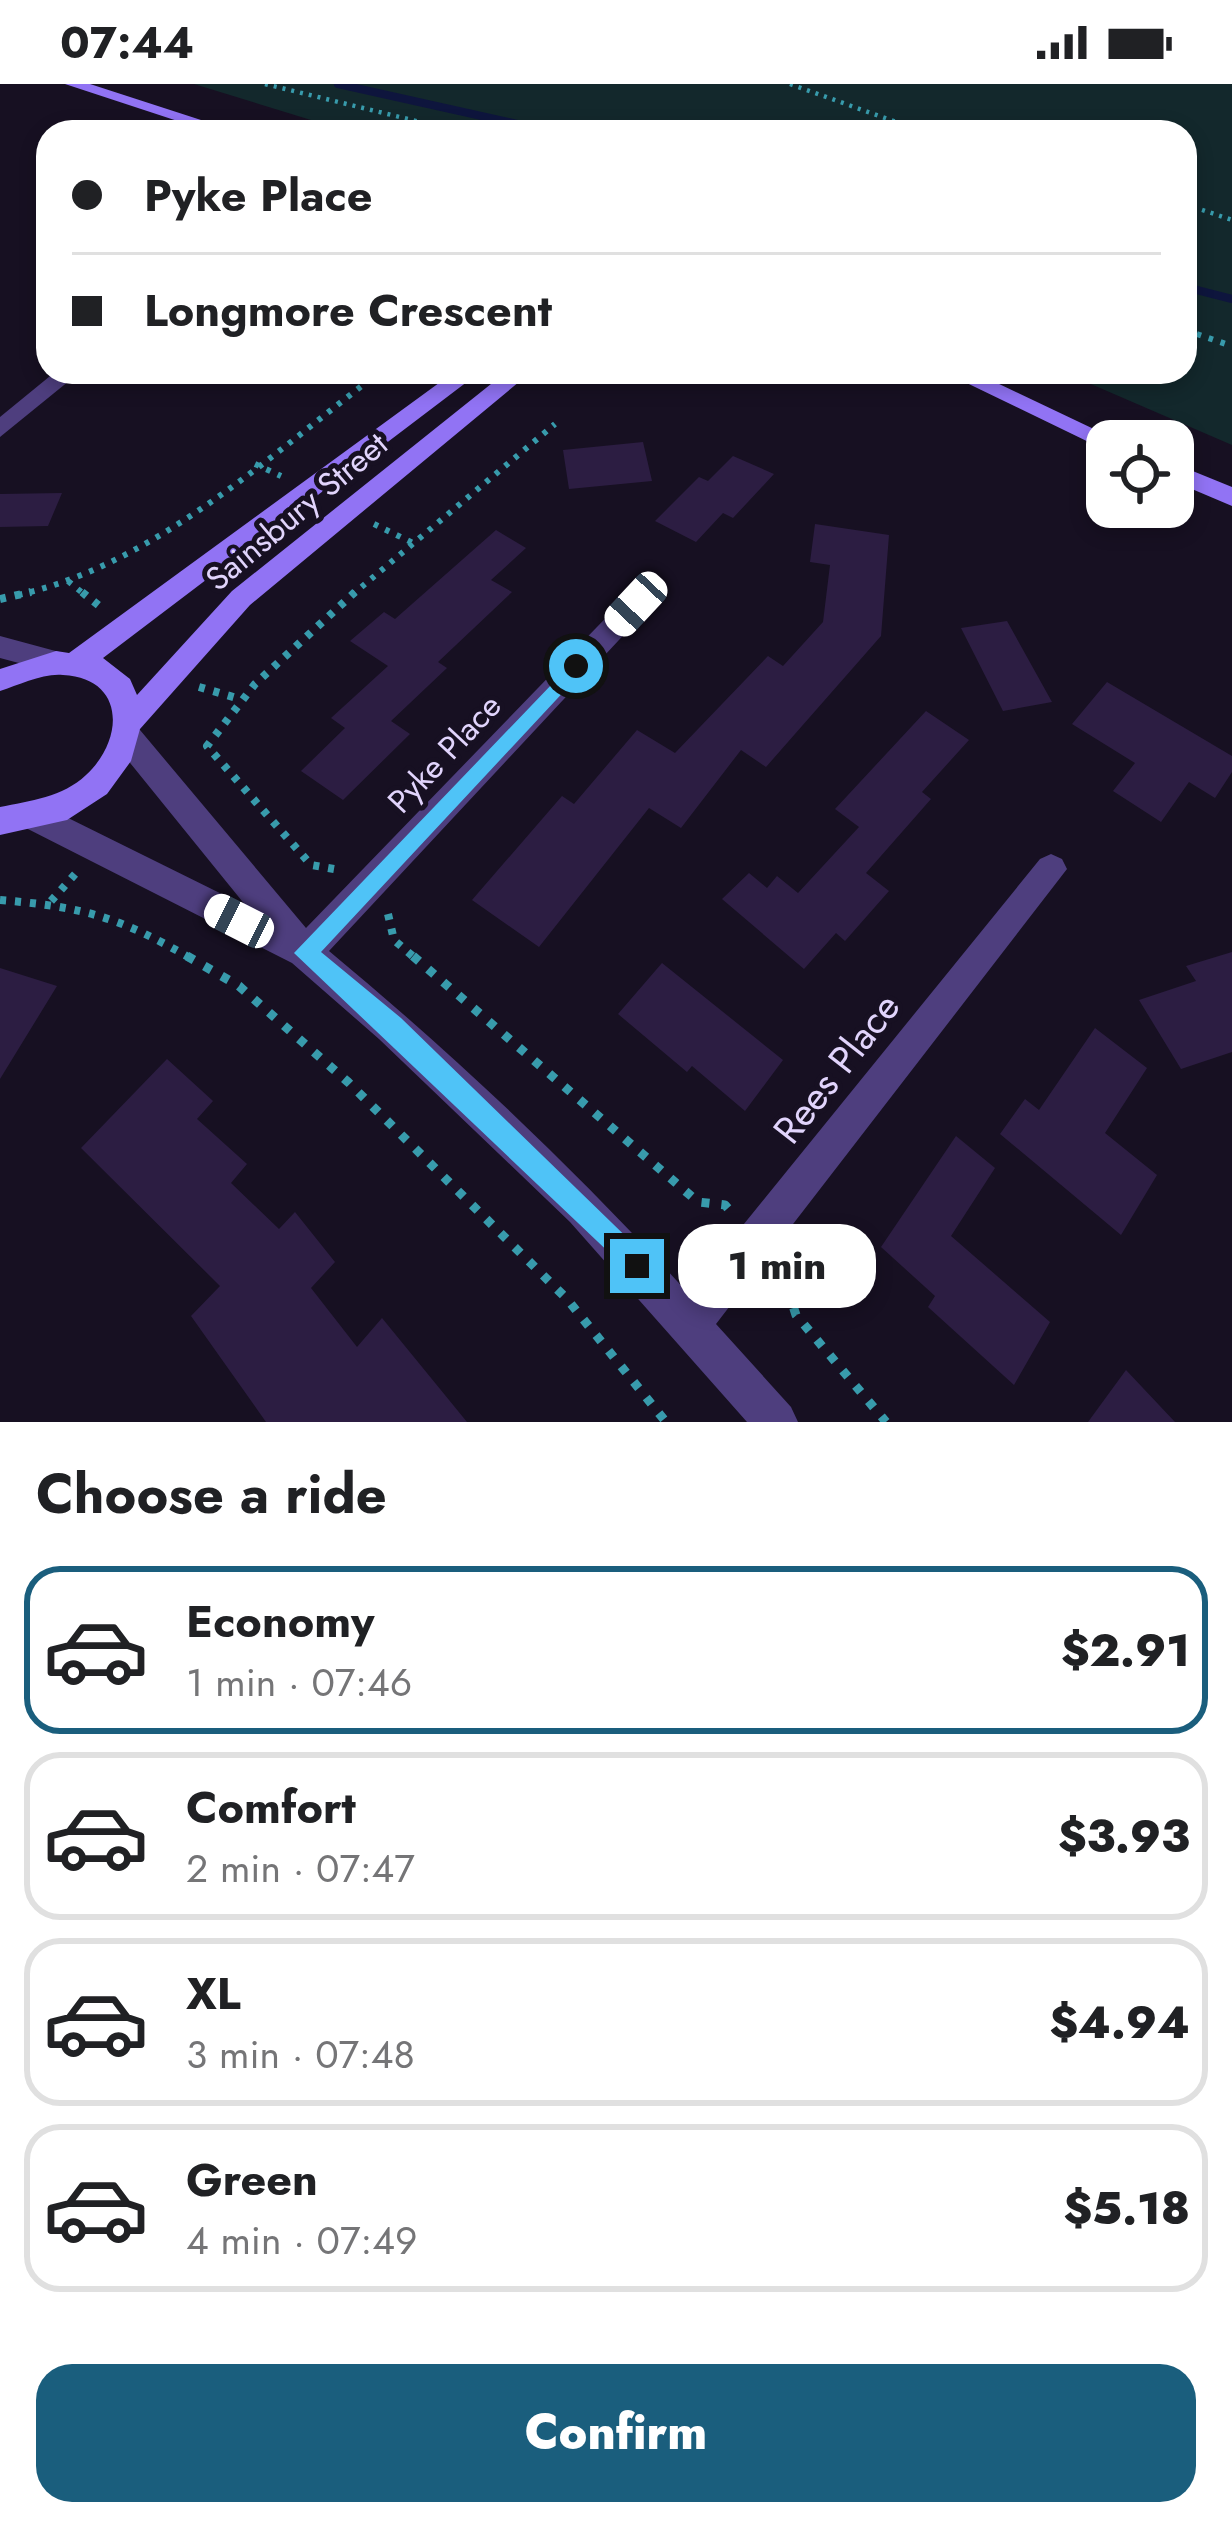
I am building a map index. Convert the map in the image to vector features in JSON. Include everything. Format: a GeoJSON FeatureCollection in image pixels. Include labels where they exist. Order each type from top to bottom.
{"type":"FeatureCollection","features":[{"type":"Feature","properties":{"kind":"street"},"geometry":{"type":"LineString","coordinates":[[73,84],[190,120]]}},
{"type":"Feature","properties":{"kind":"street"},"geometry":{"type":"LineString","coordinates":[[0,429],[54,384]]}},
{"type":"Feature","properties":{"kind":"street","name":"Sainsbury Street"},"geometry":{"type":"LineString","coordinates":[[69,664],[453,384]]}},
{"type":"Feature","properties":{"kind":"street","name":"Sainsbury Street"},"geometry":{"type":"LineString","coordinates":[[35,817],[94,786],[130,729],[241,598],[505,384]]}},
{"type":"Feature","properties":{"kind":"street"},"geometry":{"type":"LineString","coordinates":[[981,384],[1086,431]]}},
{"type":"Feature","properties":{"kind":"street"},"geometry":{"type":"LineString","coordinates":[[1194,480],[1232,497]]}},
{"type":"Feature","properties":{"kind":"street","name":"Pyke Place"},"geometry":{"type":"LineString","coordinates":[[305,953],[636,604]]}},
{"type":"Feature","properties":{"kind":"street"},"geometry":{"type":"LineString","coordinates":[[0,647],[117,681],[129,698],[130,729],[173,793],[305,953],[392,1026],[524,1151],[691,1323],[776,1422]]}},
{"type":"Feature","properties":{"kind":"street"},"geometry":{"type":"LineString","coordinates":[[0,680],[69,664]]}},
{"type":"Feature","properties":{"kind":"street"},"geometry":{"type":"LineString","coordinates":[[0,821],[35,817],[305,953]]}},
{"type":"Feature","properties":{"kind":"street","name":"Rees Place"},"geometry":{"type":"LineString","coordinates":[[691,1323],[1051,869]]}},
{"type":"Feature","properties":{"kind":"path"},"geometry":{"type":"LineString","coordinates":[[265,84],[411,120]]}},
{"type":"Feature","properties":{"kind":"path"},"geometry":{"type":"LineString","coordinates":[[790,84],[890,120]]}},
{"type":"Feature","properties":{"kind":"path"},"geometry":{"type":"LineString","coordinates":[[1197,208],[1232,220]]}},
{"type":"Feature","properties":{"kind":"path"},"geometry":{"type":"LineString","coordinates":[[1197,334],[1232,346]]}},
{"type":"Feature","properties":{"kind":"path"},"geometry":{"type":"LineString","coordinates":[[1,600],[95,569],[160,532],[364,384]]}},
{"type":"Feature","properties":{"kind":"path"},"geometry":{"type":"LineString","coordinates":[[354,873],[311,865],[207,746],[208,736],[240,699],[555,424]]}},
{"type":"Feature","properties":{"kind":"path"},"geometry":{"type":"LineString","coordinates":[[202,689],[240,699]]}},
{"type":"Feature","properties":{"kind":"path"},"geometry":{"type":"LineString","coordinates":[[173,793],[218,757]]}},
{"type":"Feature","properties":{"kind":"path"},"geometry":{"type":"LineString","coordinates":[[50,902],[103,851]]}},
{"type":"Feature","properties":{"kind":"path"},"geometry":{"type":"LineString","coordinates":[[0,900],[50,902],[131,923],[239,986],[348,1082],[567,1299],[666,1422]]}},
{"type":"Feature","properties":{"kind":"path"},"geometry":{"type":"LineString","coordinates":[[385,902],[394,940],[698,1202],[725,1205]]}},
{"type":"Feature","properties":{"kind":"path"},"geometry":{"type":"LineString","coordinates":[[782,1271],[796,1315],[886,1422]]}},
{"type":"Feature","properties":{"kind":"green space"},"geometry":{"type":"Polygon","coordinates":[[[194,84],[1232,84],[1232,445],[1194,429],[1194,420],[1174,420],[1091,384],[1197,384],[1197,120],[311,120],[194,84]]]}},
{"type":"Feature","properties":{"kind":"building"},"geometry":{"type":"Polygon","coordinates":[[[643,442],[652,481],[569,489],[563,450],[643,442]]]}},
{"type":"Feature","properties":{"kind":"building"},"geometry":{"type":"Polygon","coordinates":[[[733,456],[774,474],[733,518],[723,513],[696,542],[655,521],[699,477],[708,481],[733,456]]]}},
{"type":"Feature","properties":{"kind":"building"},"geometry":{"type":"Polygon","coordinates":[[[62,493],[48,526],[0,527],[0,494],[62,493]]]}},
{"type":"Feature","properties":{"kind":"building"},"geometry":{"type":"Polygon","coordinates":[[[815,524],[889,535],[881,636],[766,767],[741,750],[681,828],[649,808],[539,947],[472,900],[562,796],[574,804],[637,730],[675,753],[768,656],[783,666],[823,622],[830,565],[810,562],[815,524]]]}},
{"type":"Feature","properties":{"kind":"building"},"geometry":{"type":"Polygon","coordinates":[[[496,530],[526,548],[491,580],[512,592],[438,662],[447,668],[391,721],[410,734],[343,800],[301,771],[345,728],[331,718],[388,666],[350,641],[384,612],[395,619],[496,530]]]}},
{"type":"Feature","properties":{"kind":"building"},"geometry":{"type":"Polygon","coordinates":[[[1007,621],[1052,702],[1003,711],[961,628],[1007,621]]]}},
{"type":"Feature","properties":{"kind":"building"},"geometry":{"type":"Polygon","coordinates":[[[1107,682],[1232,756],[1232,772],[1215,798],[1189,782],[1161,822],[1113,791],[1135,763],[1072,724],[1107,682]]]}},
{"type":"Feature","properties":{"kind":"building"},"geometry":{"type":"Polygon","coordinates":[[[926,711],[969,740],[922,792],[931,799],[866,873],[889,891],[845,941],[836,933],[804,969],[722,899],[749,873],[767,888],[777,876],[798,893],[859,827],[835,809],[926,711]]]}},
{"type":"Feature","properties":{"kind":"building"},"geometry":{"type":"Polygon","coordinates":[[[1232,952],[1232,1052],[1181,1069],[1139,1000],[1196,981],[1186,966],[1232,952]]]}},
{"type":"Feature","properties":{"kind":"building"},"geometry":{"type":"Polygon","coordinates":[[[662,963],[783,1060],[745,1111],[692,1066],[687,1072],[618,1014],[662,963]]]}},
{"type":"Feature","properties":{"kind":"building"},"geometry":{"type":"Polygon","coordinates":[[[0,968],[57,986],[0,1079],[0,968]]]}},
{"type":"Feature","properties":{"kind":"building"},"geometry":{"type":"Polygon","coordinates":[[[1095,1028],[1147,1068],[1105,1133],[1157,1175],[1121,1235],[1000,1134],[1025,1099],[1039,1110],[1095,1028]]]}},
{"type":"Feature","properties":{"kind":"building"},"geometry":{"type":"Polygon","coordinates":[[[167,1059],[213,1101],[197,1119],[247,1164],[231,1183],[279,1229],[295,1212],[335,1262],[311,1288],[357,1347],[382,1318],[467,1422],[266,1422],[191,1316],[220,1286],[81,1148],[167,1059]]]}},
{"type":"Feature","properties":{"kind":"building"},"geometry":{"type":"Polygon","coordinates":[[[956,1136],[995,1168],[951,1236],[1050,1322],[1014,1385],[928,1307],[935,1296],[881,1247],[956,1136]]]}},
{"type":"Feature","properties":{"kind":"building"},"geometry":{"type":"Polygon","coordinates":[[[1126,1370],[1175,1422],[1088,1422],[1126,1370]]]}},
{"type":"Feature","properties":{"kind":"waterway"},"geometry":{"type":"LineString","coordinates":[[338,84],[499,120]]}},
{"type":"Feature","properties":{"kind":"waterway"},"geometry":{"type":"LineString","coordinates":[[1197,290],[1232,299]]}},
{"type":"Feature","properties":{"kind":"route"},"geometry":{"type":"LineString","coordinates":[[576,666],[305,953],[392,1026],[584,1208],[637,1266]]}}]}
